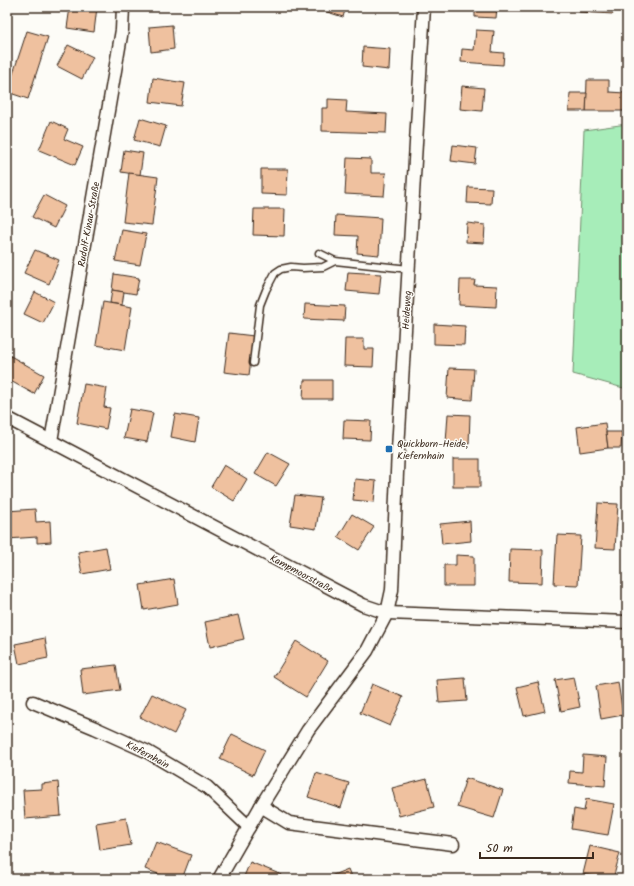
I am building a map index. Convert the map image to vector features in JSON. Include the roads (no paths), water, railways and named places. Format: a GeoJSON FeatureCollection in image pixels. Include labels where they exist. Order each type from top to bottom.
{"type":"FeatureCollection","features":[{"type":"Feature","properties":{"kind":"street","name":"Rudolf-Kinau-Straße"},"geometry":{"type":"LineString","coordinates":[[51,441],[122,30],[123,7]]}},
{"type":"Feature","properties":{"kind":"street","name":"Heideweg"},"geometry":{"type":"LineString","coordinates":[[387,613],[392,590],[397,467],[424,7]]}},
{"type":"Feature","properties":{"kind":"street","name":"Kampmoorstraße"},"geometry":{"type":"LineString","coordinates":[[7,418],[363,605],[387,613],[627,622]]}},
{"type":"Feature","properties":{"kind":"street"},"geometry":{"type":"LineString","coordinates":[[219,879],[261,806],[308,730],[366,651],[387,613]]}},
{"type":"Feature","properties":{"kind":"street","name":"Kiefernhain"},"geometry":{"type":"LineString","coordinates":[[33,702],[146,750],[207,787],[249,827]]}},
{"type":"Feature","properties":{"kind":"street"},"geometry":{"type":"LineString","coordinates":[[261,806],[289,824],[453,844]]}},
{"type":"Feature","properties":{"kind":"lane"},"geometry":{"type":"LineString","coordinates":[[319,253],[335,261],[409,269]]}},
{"type":"Feature","properties":{"kind":"lane"},"geometry":{"type":"LineString","coordinates":[[254,363],[260,305],[275,273],[281,269],[290,267],[323,267],[335,261]]}},
{"type":"Feature","properties":{"kind":"place","name":"Quickborn-Heide, Kiefernhain"},"geometry":{"type":"Point","coordinates":[389,449]}}]}
